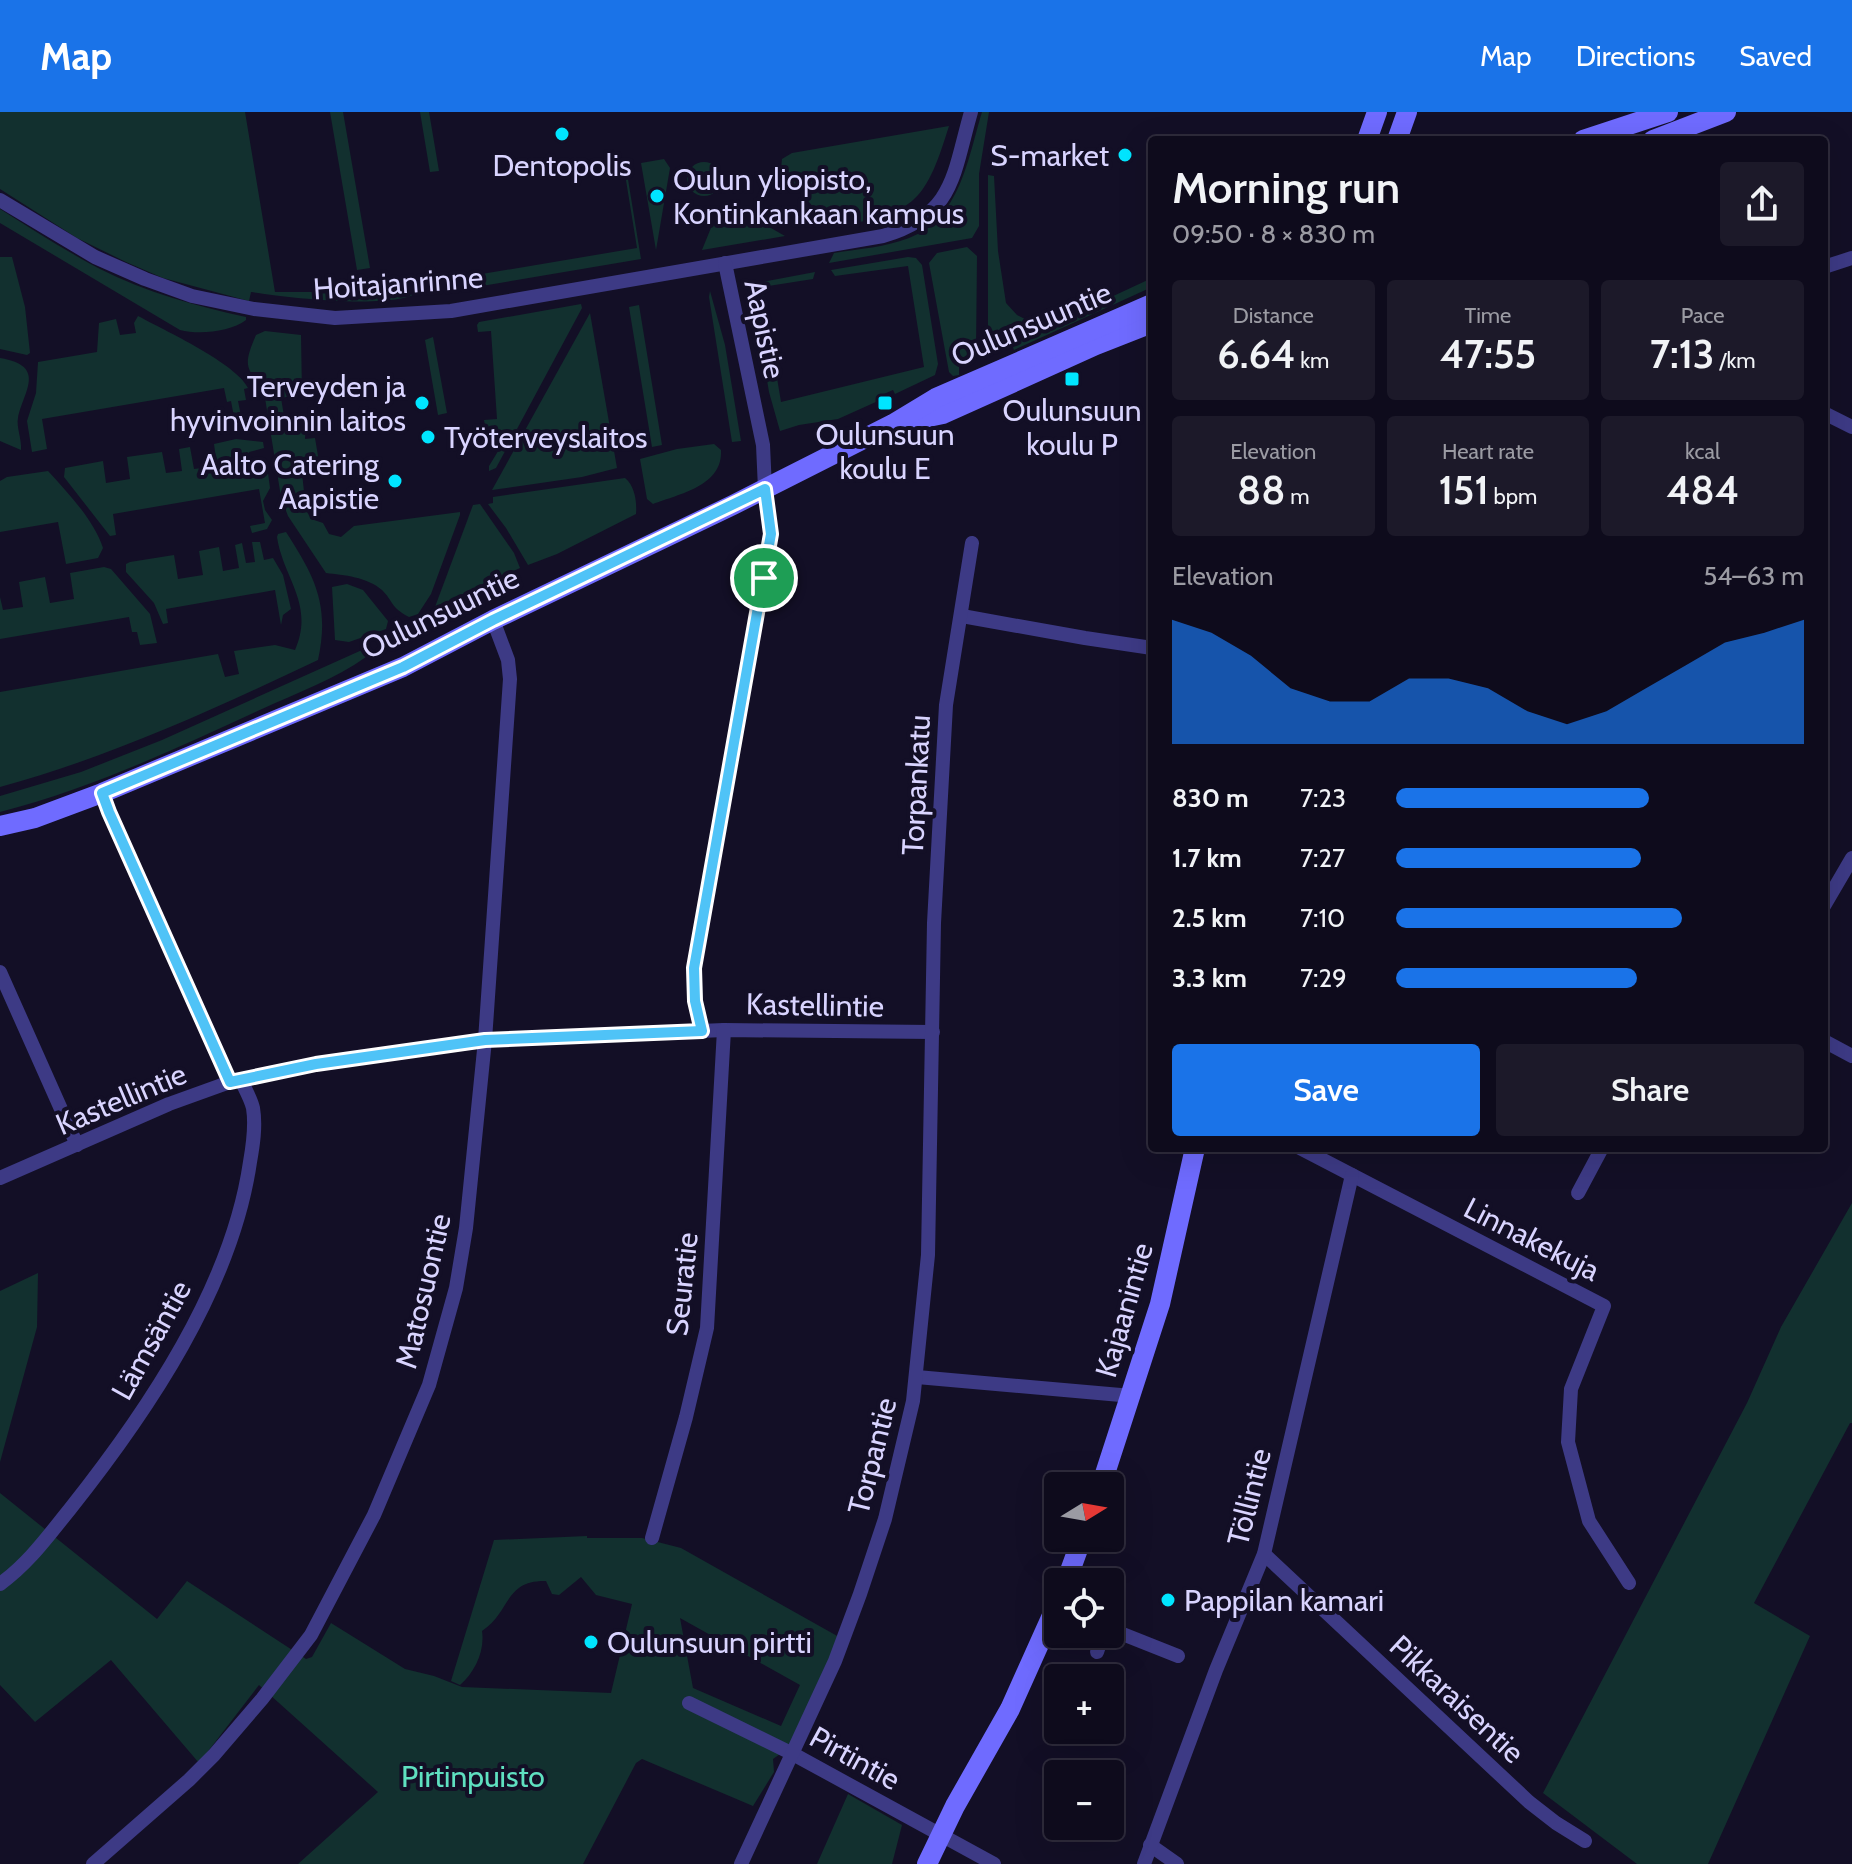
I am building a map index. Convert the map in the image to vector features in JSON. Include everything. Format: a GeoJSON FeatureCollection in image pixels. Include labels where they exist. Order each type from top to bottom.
{"type":"FeatureCollection","features":[{"type":"Feature","properties":{"kind":"main road"},"geometry":{"type":"LineString","coordinates":[[1368,136],[1377,112]]}},
{"type":"Feature","properties":{"kind":"main road"},"geometry":{"type":"LineString","coordinates":[[1398,136],[1407,112]]}},
{"type":"Feature","properties":{"kind":"main road"},"geometry":{"type":"LineString","coordinates":[[1670,136],[1726,112]]}},
{"type":"Feature","properties":{"kind":"main road"},"geometry":{"type":"LineString","coordinates":[[1595,136],[1666,113]]}},
{"type":"Feature","properties":{"kind":"main road","name":"Oulunsuuntie"},"geometry":{"type":"LineString","coordinates":[[0,826],[35,818],[102,793],[403,667],[493,620],[765,489],[893,424],[936,398],[1148,306]]}},
{"type":"Feature","properties":{"kind":"main road","name":"Oulunsuuntie"},"geometry":{"type":"LineString","coordinates":[[893,424],[943,414],[1148,325]]}},
{"type":"Feature","properties":{"kind":"main road","name":"Kajaanintie"},"geometry":{"type":"LineString","coordinates":[[1106,1472],[1160,1304],[1194,1152]]}},
{"type":"Feature","properties":{"kind":"main road"},"geometry":{"type":"LineString","coordinates":[[927,1864],[939,1835],[1010,1709],[1044,1633]]}},
{"type":"Feature","properties":{"kind":"street","name":"Aapistie"},"geometry":{"type":"LineString","coordinates":[[702,1031],[695,1001],[694,968],[771,534],[763,445],[725,263],[908,229],[928,216],[945,197],[955,174],[971,112]]}},
{"type":"Feature","properties":{"kind":"street"},"geometry":{"type":"LineString","coordinates":[[1665,136],[1666,113]]}},
{"type":"Feature","properties":{"kind":"street","name":"Hoitajanrinne"},"geometry":{"type":"LineString","coordinates":[[0,200],[95,257],[145,279],[192,296],[312,317],[451,311],[725,263]]}},
{"type":"Feature","properties":{"kind":"street"},"geometry":{"type":"LineString","coordinates":[[1828,266],[1852,258]]}},
{"type":"Feature","properties":{"kind":"street"},"geometry":{"type":"LineString","coordinates":[[1828,415],[1852,427]]}},
{"type":"Feature","properties":{"kind":"street","name":"Torpankatu"},"geometry":{"type":"LineString","coordinates":[[933,1032],[934,923],[946,705],[972,543]]}},
{"type":"Feature","properties":{"kind":"street"},"geometry":{"type":"LineString","coordinates":[[962,616],[1148,647]]}},
{"type":"Feature","properties":{"kind":"street","name":"Matosuontie"},"geometry":{"type":"LineString","coordinates":[[93,1864],[189,1780],[262,1699],[311,1635],[392,1477],[429,1385],[456,1288],[466,1228],[485,1040],[510,679],[508,660],[493,620]]}},
{"type":"Feature","properties":{"kind":"street","name":"Lämsäntie"},"geometry":{"type":"LineString","coordinates":[[0,1584],[23,1567],[121,1445],[170,1367],[214,1281],[235,1229],[254,1137],[253,1107],[236,1081],[102,793]]}},
{"type":"Feature","properties":{"kind":"street"},"geometry":{"type":"LineString","coordinates":[[1828,899],[1852,858]]}},
{"type":"Feature","properties":{"kind":"street"},"geometry":{"type":"LineString","coordinates":[[0,972],[77,1145]]}},
{"type":"Feature","properties":{"kind":"street","name":"Kastellintie"},"geometry":{"type":"LineString","coordinates":[[0,1178],[169,1104],[236,1081],[316,1064],[485,1040],[724,1030],[933,1032]]}},
{"type":"Feature","properties":{"kind":"street","name":"Seuratie"},"geometry":{"type":"LineString","coordinates":[[652,1538],[707,1328],[724,1030]]}},
{"type":"Feature","properties":{"kind":"street","name":"Torpantie"},"geometry":{"type":"LineString","coordinates":[[741,1864],[835,1661],[890,1498],[917,1377],[928,1255],[933,1032]]}},
{"type":"Feature","properties":{"kind":"street"},"geometry":{"type":"LineString","coordinates":[[1828,1043],[1852,1056]]}},
{"type":"Feature","properties":{"kind":"street","name":"Linnakekuja"},"geometry":{"type":"LineString","coordinates":[[1308,1152],[1604,1306],[1571,1389],[1568,1442],[1589,1521],[1629,1583]]}},
{"type":"Feature","properties":{"kind":"street"},"geometry":{"type":"LineString","coordinates":[[1578,1193],[1600,1152]]}},
{"type":"Feature","properties":{"kind":"street","name":"Töllintie"},"geometry":{"type":"LineString","coordinates":[[1144,1864],[1216,1670],[1264,1554],[1352,1175]]}},
{"type":"Feature","properties":{"kind":"street"},"geometry":{"type":"LineString","coordinates":[[917,1377],[1132,1396]]}},
{"type":"Feature","properties":{"kind":"street","name":"Pikkaraisentie"},"geometry":{"type":"LineString","coordinates":[[1264,1554],[1529,1802],[1585,1841]]}},
{"type":"Feature","properties":{"kind":"street"},"geometry":{"type":"LineString","coordinates":[[1124,1635],[1178,1656]]}},
{"type":"Feature","properties":{"kind":"street"},"geometry":{"type":"LineString","coordinates":[[1097,1652],[1098,1648]]}},
{"type":"Feature","properties":{"kind":"street","name":"Pirtintie"},"geometry":{"type":"LineString","coordinates":[[689,1703],[793,1754],[994,1864]]}},
{"type":"Feature","properties":{"kind":"street"},"geometry":{"type":"LineString","coordinates":[[1150,1845],[1177,1864]]}},
{"type":"Feature","properties":{"kind":"green space"},"geometry":{"type":"Polygon","coordinates":[[[0,112],[245,112],[275,292],[352,292],[423,285],[423,289],[411,296],[368,301],[251,292],[249,301],[163,278],[77,238],[0,189],[0,112]]]}},
{"type":"Feature","properties":{"kind":"green space"},"geometry":{"type":"Polygon","coordinates":[[[330,112],[343,112],[370,268],[357,270],[330,112]]]}},
{"type":"Feature","properties":{"kind":"green space"},"geometry":{"type":"Polygon","coordinates":[[[420,112],[429,112],[439,171],[430,172],[420,112]]]}},
{"type":"Feature","properties":{"kind":"green space"},"geometry":{"type":"Polygon","coordinates":[[[982,112],[989,112],[979,174],[979,226],[972,238],[829,263],[834,253],[882,246],[909,238],[940,217],[959,185],[982,112]]]}},
{"type":"Feature","properties":{"kind":"green space"},"geometry":{"type":"Polygon","coordinates":[[[949,126],[932,174],[922,190],[898,210],[881,217],[831,228],[781,169],[782,159],[792,153],[949,126]]]}},
{"type":"Feature","properties":{"kind":"green space"},"geometry":{"type":"Polygon","coordinates":[[[664,159],[670,168],[656,250],[641,163],[664,159]]]}},
{"type":"Feature","properties":{"kind":"green space"},"geometry":{"type":"Polygon","coordinates":[[[704,162],[716,167],[721,179],[716,191],[704,196],[692,191],[687,179],[692,167],[704,162]]]}},
{"type":"Feature","properties":{"kind":"green space"},"geometry":{"type":"Polygon","coordinates":[[[626,167],[641,259],[470,288],[458,284],[456,279],[470,276],[637,248],[626,167]]]}},
{"type":"Feature","properties":{"kind":"green space"},"geometry":{"type":"Polygon","coordinates":[[[988,175],[994,176],[998,251],[1006,303],[1017,315],[1031,322],[1040,322],[1075,306],[1079,312],[1148,280],[1148,289],[1014,350],[1010,340],[988,334],[988,175]]]}},
{"type":"Feature","properties":{"kind":"green space"},"geometry":{"type":"Polygon","coordinates":[[[728,206],[785,236],[702,250],[717,213],[728,206]]]}},
{"type":"Feature","properties":{"kind":"green space"},"geometry":{"type":"Polygon","coordinates":[[[0,209],[117,277],[171,298],[246,317],[246,320],[214,331],[180,330],[0,223],[0,209]]]}},
{"type":"Feature","properties":{"kind":"green space"},"geometry":{"type":"Polygon","coordinates":[[[967,247],[977,256],[976,350],[959,360],[959,375],[953,376],[949,372],[929,263],[937,253],[967,247]]]}},
{"type":"Feature","properties":{"kind":"green space"},"geometry":{"type":"Polygon","coordinates":[[[0,257],[12,257],[25,307],[30,353],[27,355],[0,349],[0,257]]]}},
{"type":"Feature","properties":{"kind":"green space"},"geometry":{"type":"Polygon","coordinates":[[[916,258],[922,265],[938,364],[935,375],[895,394],[893,390],[877,397],[878,401],[838,419],[780,431],[769,392],[751,284],[815,272],[813,279],[762,287],[781,402],[924,367],[908,266],[835,276],[831,270],[916,258]]]}},
{"type":"Feature","properties":{"kind":"green space"},"geometry":{"type":"Polygon","coordinates":[[[710,291],[725,345],[741,441],[732,442],[710,291]]]}},
{"type":"Feature","properties":{"kind":"green space"},"geometry":{"type":"Polygon","coordinates":[[[581,304],[582,308],[496,468],[489,471],[500,448],[498,436],[485,425],[484,420],[497,419],[491,331],[478,332],[477,325],[479,322],[581,304]]]}},
{"type":"Feature","properties":{"kind":"green space"},"geometry":{"type":"Polygon","coordinates":[[[639,305],[662,445],[652,447],[629,307],[639,305]]]}},
{"type":"Feature","properties":{"kind":"green space"},"geometry":{"type":"Polygon","coordinates":[[[590,313],[617,468],[582,477],[492,490],[590,313]]]}},
{"type":"Feature","properties":{"kind":"green space"},"geometry":{"type":"Polygon","coordinates":[[[138,316],[199,348],[241,379],[248,388],[244,389],[246,400],[238,401],[241,416],[234,417],[224,388],[42,419],[47,449],[32,452],[27,421],[36,393],[38,362],[97,352],[99,323],[116,319],[120,335],[136,333],[134,323],[138,316]]]}},
{"type":"Feature","properties":{"kind":"green space"},"geometry":{"type":"Polygon","coordinates":[[[265,331],[301,335],[302,394],[281,398],[285,422],[306,419],[305,439],[315,438],[319,462],[313,463],[315,473],[302,473],[306,510],[311,519],[323,523],[329,534],[341,537],[354,526],[460,512],[431,594],[418,614],[409,617],[395,607],[382,590],[369,582],[326,573],[288,516],[281,497],[265,398],[248,363],[256,335],[265,331]]]}},
{"type":"Feature","properties":{"kind":"green space"},"geometry":{"type":"Polygon","coordinates":[[[433,337],[447,413],[438,415],[425,340],[433,337]]]}},
{"type":"Feature","properties":{"kind":"green space"},"geometry":{"type":"Polygon","coordinates":[[[0,358],[24,367],[28,374],[29,381],[18,421],[21,450],[0,441],[0,358]]]}},
{"type":"Feature","properties":{"kind":"green space"},"geometry":{"type":"Polygon","coordinates":[[[236,439],[263,442],[264,448],[249,452],[252,473],[268,473],[270,488],[263,501],[272,520],[267,529],[252,533],[250,526],[265,523],[259,489],[113,514],[116,535],[110,536],[64,477],[65,468],[103,461],[106,483],[130,479],[127,457],[162,452],[166,473],[182,471],[179,449],[190,447],[194,469],[217,466],[214,444],[236,439]]]}},
{"type":"Feature","properties":{"kind":"green space"},"geometry":{"type":"Polygon","coordinates":[[[714,444],[721,450],[720,462],[707,480],[698,487],[653,504],[647,499],[640,459],[677,449],[714,444]]]}},
{"type":"Feature","properties":{"kind":"green space"},"geometry":{"type":"Polygon","coordinates":[[[48,471],[93,527],[103,548],[98,558],[66,564],[58,522],[0,532],[0,481],[7,477],[48,471]]]}},
{"type":"Feature","properties":{"kind":"green space"},"geometry":{"type":"Polygon","coordinates":[[[625,478],[635,494],[636,514],[557,554],[528,565],[488,504],[493,503],[493,497],[625,478]]]}},
{"type":"Feature","properties":{"kind":"green space"},"geometry":{"type":"Polygon","coordinates":[[[480,504],[514,553],[520,568],[435,607],[473,505],[480,504]]]}},
{"type":"Feature","properties":{"kind":"green space"},"geometry":{"type":"Polygon","coordinates":[[[286,532],[312,578],[321,607],[318,660],[122,747],[0,787],[0,692],[218,654],[225,677],[239,674],[234,651],[275,645],[295,650],[300,634],[300,605],[277,537],[286,532]]]}},
{"type":"Feature","properties":{"kind":"green space"},"geometry":{"type":"Polygon","coordinates":[[[252,542],[260,542],[264,560],[273,558],[283,575],[291,609],[283,615],[281,625],[275,590],[166,609],[168,623],[163,624],[154,603],[126,572],[126,564],[130,562],[174,555],[178,579],[203,575],[199,551],[219,547],[223,571],[239,568],[235,545],[242,543],[246,563],[255,562],[252,542]]]}},
{"type":"Feature","properties":{"kind":"green space"},"geometry":{"type":"Polygon","coordinates":[[[104,567],[111,569],[150,614],[157,643],[140,645],[137,632],[132,632],[129,617],[0,639],[0,597],[3,610],[23,607],[19,582],[45,577],[50,603],[74,599],[70,573],[104,567]]]}},
{"type":"Feature","properties":{"kind":"green space"},"geometry":{"type":"Polygon","coordinates":[[[347,584],[363,590],[388,621],[386,629],[349,642],[335,640],[332,587],[347,584]]]}},
{"type":"Feature","properties":{"kind":"green space"},"geometry":{"type":"Polygon","coordinates":[[[362,650],[366,657],[342,672],[198,738],[100,780],[0,812],[0,796],[81,772],[162,740],[362,650]]]}},
{"type":"Feature","properties":{"kind":"green space"},"geometry":{"type":"Polygon","coordinates":[[[1852,1203],[1852,1423],[1754,1603],[1810,1636],[1708,1864],[1637,1864],[1543,1793],[1747,1403],[1781,1327],[1852,1203]]]}},
{"type":"Feature","properties":{"kind":"green space"},"geometry":{"type":"Polygon","coordinates":[[[38,1273],[37,1327],[0,1462],[0,1291],[38,1273]]]}},
{"type":"Feature","properties":{"kind":"green space","name":"Pirtinpuisto"},"geometry":{"type":"Polygon","coordinates":[[[0,1493],[157,1619],[187,1581],[306,1659],[312,1657],[331,1623],[405,1669],[462,1687],[611,1693],[632,1604],[596,1595],[581,1577],[559,1595],[552,1594],[546,1581],[522,1586],[482,1631],[478,1661],[470,1674],[460,1685],[451,1681],[494,1540],[587,1536],[642,1538],[681,1548],[839,1637],[794,1744],[773,1759],[774,1772],[753,1806],[642,1759],[636,1763],[583,1864],[298,1864],[378,1792],[259,1685],[199,1763],[111,1660],[35,1722],[0,1685],[0,1493]],[[680,1618],[693,1688],[781,1726],[800,1685],[680,1618]]]}},
{"type":"Feature","properties":{"kind":"green space"},"geometry":{"type":"Polygon","coordinates":[[[848,1794],[902,1825],[892,1864],[817,1864],[848,1794]]]}},
{"type":"Feature","properties":{"kind":"place","name":"Dentopolis"},"geometry":{"type":"Point","coordinates":[562,134]}},
{"type":"Feature","properties":{"kind":"place","name":"S-market"},"geometry":{"type":"Point","coordinates":[1125,155]}},
{"type":"Feature","properties":{"kind":"place","name":"Oulun yliopisto, Kontinkankaan kampus"},"geometry":{"type":"Point","coordinates":[657,196]}},
{"type":"Feature","properties":{"kind":"place","name":"Oulunsuun koulu P"},"geometry":{"type":"Point","coordinates":[1072,379]}},
{"type":"Feature","properties":{"kind":"place","name":"Terveyden ja hyvinvoinnin laitos"},"geometry":{"type":"Point","coordinates":[422,403]}},
{"type":"Feature","properties":{"kind":"place","name":"Oulunsuun koulu E"},"geometry":{"type":"Point","coordinates":[885,403]}},
{"type":"Feature","properties":{"kind":"place","name":"Työterveyslaitos"},"geometry":{"type":"Point","coordinates":[428,437]}},
{"type":"Feature","properties":{"kind":"place","name":"Aalto Catering Aapistie"},"geometry":{"type":"Point","coordinates":[395,481]}},
{"type":"Feature","properties":{"kind":"place","name":"Pappilan kamari"},"geometry":{"type":"Point","coordinates":[1168,1600]}},
{"type":"Feature","properties":{"kind":"place","name":"Oulunsuun pirtti"},"geometry":{"type":"Point","coordinates":[591,1642]}},
{"type":"Feature","properties":{"kind":"route"},"geometry":{"type":"LineString","coordinates":[[765,489],[771,534],[764,578],[694,968],[695,1001],[702,1031],[485,1040],[316,1064],[230,1082],[102,793],[403,667],[493,620],[765,489]]}}]}
